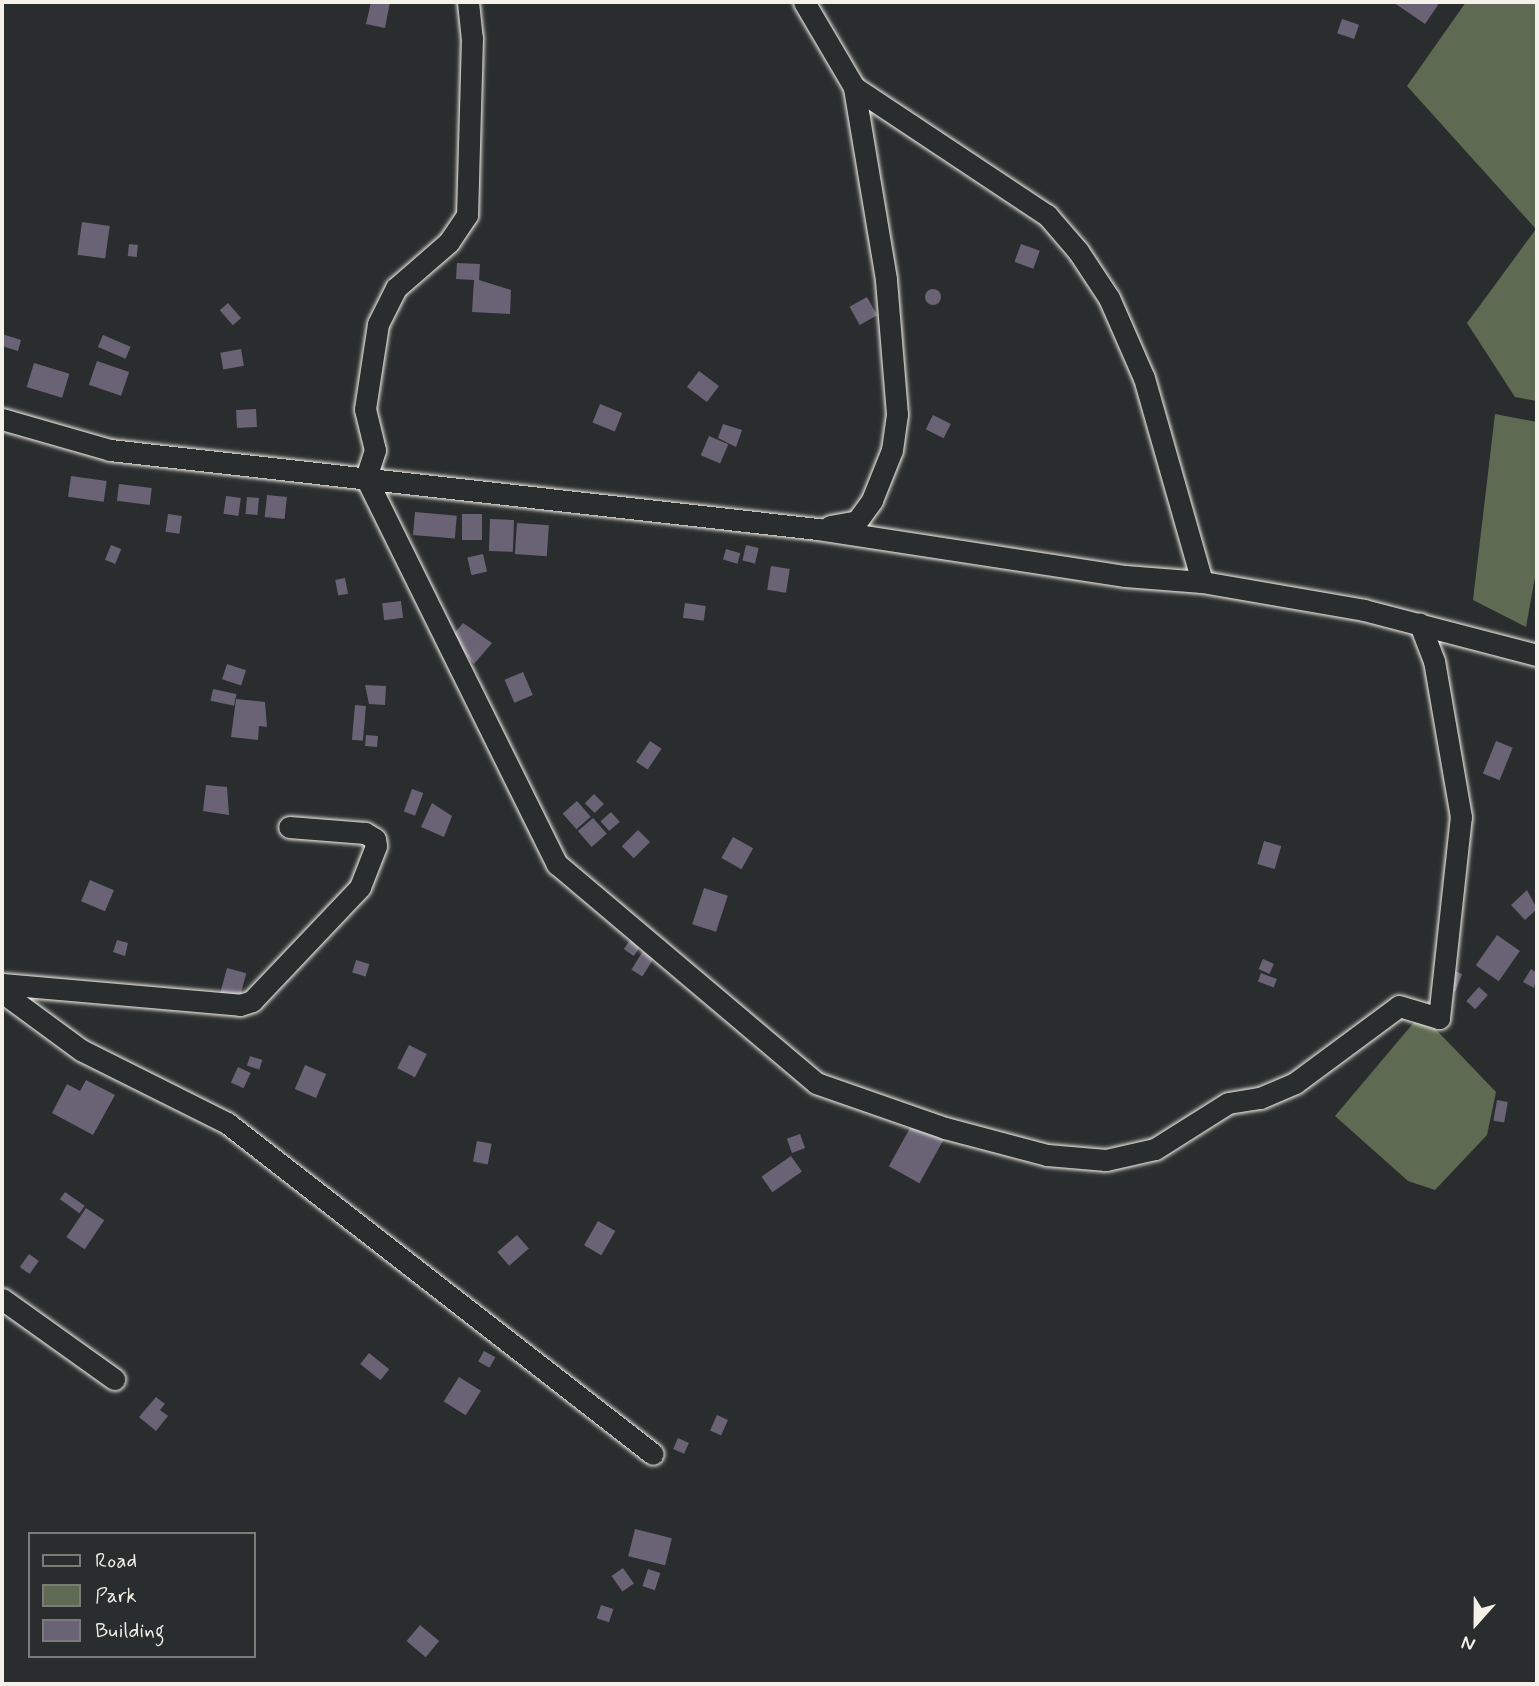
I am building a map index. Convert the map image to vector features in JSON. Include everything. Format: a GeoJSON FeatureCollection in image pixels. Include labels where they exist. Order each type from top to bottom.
{"type":"FeatureCollection","features":[{"type":"Feature","properties":{"kind":"street"},"geometry":{"type":"LineString","coordinates":[[468,2],[472,38],[467,215],[449,242],[396,288],[378,324],[365,409],[375,450],[366,478],[511,778],[568,877],[816,1083],[945,1128],[1086,1162],[1155,1149],[1228,1103],[1260,1098],[1294,1083],[1399,1006],[1439,1018],[1461,817],[1434,661],[1420,624]]}},
{"type":"Feature","properties":{"kind":"street"},"geometry":{"type":"LineString","coordinates":[[804,2],[854,88],[886,279],[897,414],[884,476],[857,521],[818,529]]}},
{"type":"Feature","properties":{"kind":"street"},"geometry":{"type":"LineString","coordinates":[[854,88],[1046,215],[1078,251],[1109,298],[1144,378],[1176,474],[1202,582]]}},
{"type":"Feature","properties":{"kind":"street"},"geometry":{"type":"LineString","coordinates":[[2,419],[110,450],[818,529],[1125,576],[1202,582],[1420,624],[1537,655]]}},
{"type":"Feature","properties":{"kind":"street"},"geometry":{"type":"LineString","coordinates":[[2,984],[240,1005],[252,1001],[360,887],[376,846],[376,839],[365,833],[289,827]]}},
{"type":"Feature","properties":{"kind":"street"},"geometry":{"type":"LineString","coordinates":[[2,992],[81,1051],[236,1130],[653,1454]]}},
{"type":"Feature","properties":{"kind":"street"},"geometry":{"type":"LineString","coordinates":[[2,1299],[114,1379]]}},
{"type":"Feature","properties":{"kind":"green space"},"geometry":{"type":"Polygon","coordinates":[[[1466,2],[1537,2],[1537,401],[1515,397],[1467,323],[1536,229],[1407,86],[1466,2]]]}},
{"type":"Feature","properties":{"kind":"green space"},"geometry":{"type":"Polygon","coordinates":[[[1495,414],[1537,422],[1537,566],[1526,627],[1473,600],[1495,414]]]}},
{"type":"Feature","properties":{"kind":"green space"},"geometry":{"type":"Polygon","coordinates":[[[1421,1014],[1496,1092],[1487,1135],[1435,1190],[1408,1181],[1335,1116],[1421,1014]]]}},
{"type":"Feature","properties":{"kind":"building"},"geometry":{"type":"Polygon","coordinates":[[[371,2],[390,2],[385,28],[366,24],[371,2]]]}},
{"type":"Feature","properties":{"kind":"building"},"geometry":{"type":"Polygon","coordinates":[[[1393,2],[1440,2],[1425,24],[1393,2]]]}},
{"type":"Feature","properties":{"kind":"building"},"geometry":{"type":"Polygon","coordinates":[[[1342,19],[1359,25],[1354,39],[1337,33],[1342,19]]]}},
{"type":"Feature","properties":{"kind":"building"},"geometry":{"type":"Polygon","coordinates":[[[82,222],[110,226],[105,259],[77,255],[82,222]]]}},
{"type":"Feature","properties":{"kind":"building"},"geometry":{"type":"Polygon","coordinates":[[[129,244],[138,245],[137,257],[128,256],[129,244]]]}},
{"type":"Feature","properties":{"kind":"building"},"geometry":{"type":"Polygon","coordinates":[[[1021,244],[1040,251],[1033,269],[1015,262],[1021,244]]]}},
{"type":"Feature","properties":{"kind":"building"},"geometry":{"type":"Polygon","coordinates":[[[457,263],[480,264],[479,280],[511,290],[510,314],[472,312],[474,280],[456,279],[457,263]]]}},
{"type":"Feature","properties":{"kind":"building"},"geometry":{"type":"Polygon","coordinates":[[[933,289],[939,291],[939,303],[933,305],[927,303],[925,297],[927,291],[933,289]]]}},
{"type":"Feature","properties":{"kind":"building"},"geometry":{"type":"Polygon","coordinates":[[[867,297],[877,315],[860,325],[850,307],[867,297]]]}},
{"type":"Feature","properties":{"kind":"building"},"geometry":{"type":"Polygon","coordinates":[[[228,303],[241,318],[233,325],[220,310],[228,303]]]}},
{"type":"Feature","properties":{"kind":"building"},"geometry":{"type":"Polygon","coordinates":[[[2,334],[21,340],[18,351],[2,346],[2,334]]]}},
{"type":"Feature","properties":{"kind":"building"},"geometry":{"type":"Polygon","coordinates":[[[103,335],[131,347],[126,359],[98,347],[103,335]]]}},
{"type":"Feature","properties":{"kind":"building"},"geometry":{"type":"Polygon","coordinates":[[[241,349],[244,366],[223,369],[220,353],[241,349]]]}},
{"type":"Feature","properties":{"kind":"building"},"geometry":{"type":"Polygon","coordinates":[[[97,361],[129,372],[121,396],[89,385],[97,361]]]}},
{"type":"Feature","properties":{"kind":"building"},"geometry":{"type":"Polygon","coordinates":[[[34,363],[69,374],[62,398],[27,387],[34,363]]]}},
{"type":"Feature","properties":{"kind":"building"},"geometry":{"type":"Polygon","coordinates":[[[699,371],[719,386],[707,402],[687,387],[699,371]]]}},
{"type":"Feature","properties":{"kind":"building"},"geometry":{"type":"Polygon","coordinates":[[[600,404],[622,413],[615,432],[593,423],[600,404]]]}},
{"type":"Feature","properties":{"kind":"building"},"geometry":{"type":"Polygon","coordinates":[[[256,409],[257,427],[237,428],[236,410],[256,409]]]}},
{"type":"Feature","properties":{"kind":"building"},"geometry":{"type":"Polygon","coordinates":[[[933,415],[951,424],[944,438],[926,429],[933,415]]]}},
{"type":"Feature","properties":{"kind":"building"},"geometry":{"type":"Polygon","coordinates":[[[723,424],[742,430],[736,447],[718,438],[723,424]]]}},
{"type":"Feature","properties":{"kind":"building"},"geometry":{"type":"Polygon","coordinates":[[[709,436],[728,444],[720,464],[701,455],[709,436]]]}},
{"type":"Feature","properties":{"kind":"building"},"geometry":{"type":"Polygon","coordinates":[[[71,476],[107,481],[104,502],[68,497],[71,476]]]}},
{"type":"Feature","properties":{"kind":"building"},"geometry":{"type":"Polygon","coordinates":[[[119,484],[152,488],[150,505],[117,501],[119,484]]]}},
{"type":"Feature","properties":{"kind":"building"},"geometry":{"type":"Polygon","coordinates":[[[267,495],[287,497],[285,519],[265,517],[267,495]]]}},
{"type":"Feature","properties":{"kind":"building"},"geometry":{"type":"Polygon","coordinates":[[[226,496],[241,498],[238,516],[223,514],[226,496]]]}},
{"type":"Feature","properties":{"kind":"building"},"geometry":{"type":"Polygon","coordinates":[[[247,497],[259,498],[257,515],[246,514],[247,497]]]}},
{"type":"Feature","properties":{"kind":"building"},"geometry":{"type":"Polygon","coordinates":[[[415,512],[457,516],[455,539],[413,535],[415,512]]]}},
{"type":"Feature","properties":{"kind":"building"},"geometry":{"type":"Polygon","coordinates":[[[168,514],[182,516],[179,534],[165,532],[168,514]]]}},
{"type":"Feature","properties":{"kind":"building"},"geometry":{"type":"Polygon","coordinates":[[[462,514],[482,514],[482,540],[462,540],[462,514]]]}},
{"type":"Feature","properties":{"kind":"building"},"geometry":{"type":"Polygon","coordinates":[[[490,519],[514,520],[513,552],[489,551],[490,519]]]}},
{"type":"Feature","properties":{"kind":"building"},"geometry":{"type":"Polygon","coordinates":[[[517,523],[549,525],[547,556],[515,554],[517,523]]]}},
{"type":"Feature","properties":{"kind":"building"},"geometry":{"type":"Polygon","coordinates":[[[111,545],[121,549],[115,564],[105,560],[111,545]]]}},
{"type":"Feature","properties":{"kind":"building"},"geometry":{"type":"Polygon","coordinates":[[[746,545],[759,548],[755,564],[742,561],[746,545]]]}},
{"type":"Feature","properties":{"kind":"building"},"geometry":{"type":"Polygon","coordinates":[[[726,549],[740,553],[737,564],[723,560],[726,549]]]}},
{"type":"Feature","properties":{"kind":"building"},"geometry":{"type":"Polygon","coordinates":[[[483,554],[487,572],[471,575],[467,558],[483,554]]]}},
{"type":"Feature","properties":{"kind":"building"},"geometry":{"type":"Polygon","coordinates":[[[771,566],[790,569],[786,593],[767,590],[771,566]]]}},
{"type":"Feature","properties":{"kind":"building"},"geometry":{"type":"Polygon","coordinates":[[[345,578],[348,594],[338,596],[335,580],[345,578]]]}},
{"type":"Feature","properties":{"kind":"building"},"geometry":{"type":"Polygon","coordinates":[[[401,601],[403,618],[384,620],[382,603],[401,601]]]}},
{"type":"Feature","properties":{"kind":"building"},"geometry":{"type":"Polygon","coordinates":[[[685,603],[706,606],[704,621],[683,618],[685,603]]]}},
{"type":"Feature","properties":{"kind":"building"},"geometry":{"type":"Polygon","coordinates":[[[463,623],[492,643],[474,664],[451,637],[463,623]]]}},
{"type":"Feature","properties":{"kind":"building"},"geometry":{"type":"Polygon","coordinates":[[[227,664],[246,670],[241,685],[222,679],[227,664]]]}},
{"type":"Feature","properties":{"kind":"building"},"geometry":{"type":"Polygon","coordinates":[[[523,672],[533,695],[514,703],[505,680],[523,672]]]}},
{"type":"Feature","properties":{"kind":"building"},"geometry":{"type":"Polygon","coordinates":[[[365,685],[386,686],[385,705],[369,704],[365,685]]]}},
{"type":"Feature","properties":{"kind":"building"},"geometry":{"type":"Polygon","coordinates":[[[213,689],[236,694],[234,706],[211,701],[213,689]]]}},
{"type":"Feature","properties":{"kind":"building"},"geometry":{"type":"Polygon","coordinates":[[[236,699],[265,702],[267,727],[259,726],[258,740],[231,737],[236,699]]]}},
{"type":"Feature","properties":{"kind":"building"},"geometry":{"type":"Polygon","coordinates":[[[355,705],[366,706],[363,741],[352,740],[355,705]]]}},
{"type":"Feature","properties":{"kind":"building"},"geometry":{"type":"Polygon","coordinates":[[[366,735],[378,736],[377,747],[365,746],[366,735]]]}},
{"type":"Feature","properties":{"kind":"building"},"geometry":{"type":"Polygon","coordinates":[[[650,741],[662,749],[648,770],[636,762],[650,741]]]}},
{"type":"Feature","properties":{"kind":"building"},"geometry":{"type":"Polygon","coordinates":[[[1496,741],[1513,748],[1500,780],[1483,773],[1496,741]]]}},
{"type":"Feature","properties":{"kind":"building"},"geometry":{"type":"Polygon","coordinates":[[[206,785],[227,787],[229,815],[203,811],[206,785]]]}},
{"type":"Feature","properties":{"kind":"building"},"geometry":{"type":"Polygon","coordinates":[[[412,789],[423,793],[415,816],[404,812],[412,789]]]}},
{"type":"Feature","properties":{"kind":"building"},"geometry":{"type":"Polygon","coordinates":[[[594,794],[604,804],[595,813],[585,803],[594,794]]]}},
{"type":"Feature","properties":{"kind":"building"},"geometry":{"type":"Polygon","coordinates":[[[577,801],[591,817],[576,829],[563,813],[577,801]]]}},
{"type":"Feature","properties":{"kind":"building"},"geometry":{"type":"Polygon","coordinates":[[[432,803],[452,816],[444,837],[421,827],[432,803]]]}},
{"type":"Feature","properties":{"kind":"building"},"geometry":{"type":"Polygon","coordinates":[[[611,812],[620,822],[609,831],[601,821],[611,812]]]}},
{"type":"Feature","properties":{"kind":"building"},"geometry":{"type":"Polygon","coordinates":[[[593,818],[607,834],[592,847],[578,831],[593,818]]]}},
{"type":"Feature","properties":{"kind":"building"},"geometry":{"type":"Polygon","coordinates":[[[638,830],[650,842],[634,858],[622,846],[638,830]]]}},
{"type":"Feature","properties":{"kind":"building"},"geometry":{"type":"Polygon","coordinates":[[[733,837],[753,848],[741,869],[721,858],[733,837]]]}},
{"type":"Feature","properties":{"kind":"building"},"geometry":{"type":"Polygon","coordinates":[[[1264,841],[1281,846],[1275,869],[1257,864],[1264,841]]]}},
{"type":"Feature","properties":{"kind":"building"},"geometry":{"type":"Polygon","coordinates":[[[90,880],[114,890],[105,911],[81,901],[90,880]]]}},
{"type":"Feature","properties":{"kind":"building"},"geometry":{"type":"Polygon","coordinates":[[[704,888],[728,896],[716,932],[692,924],[704,888]]]}},
{"type":"Feature","properties":{"kind":"building"},"geometry":{"type":"Polygon","coordinates":[[[1527,890],[1537,909],[1525,920],[1511,905],[1527,890]]]}},
{"type":"Feature","properties":{"kind":"building"},"geometry":{"type":"Polygon","coordinates":[[[1497,935],[1520,951],[1499,981],[1476,965],[1497,935]]]}},
{"type":"Feature","properties":{"kind":"building"},"geometry":{"type":"Polygon","coordinates":[[[633,936],[643,943],[634,956],[624,949],[633,936]]]}},
{"type":"Feature","properties":{"kind":"building"},"geometry":{"type":"Polygon","coordinates":[[[117,940],[128,943],[125,956],[113,952],[117,940]]]}},
{"type":"Feature","properties":{"kind":"building"},"geometry":{"type":"Polygon","coordinates":[[[643,951],[654,958],[642,977],[631,970],[643,951]]]}},
{"type":"Feature","properties":{"kind":"building"},"geometry":{"type":"Polygon","coordinates":[[[1263,959],[1274,964],[1269,974],[1259,969],[1263,959]]]}},
{"type":"Feature","properties":{"kind":"building"},"geometry":{"type":"Polygon","coordinates":[[[356,960],[369,964],[366,977],[352,972],[356,960]]]}},
{"type":"Feature","properties":{"kind":"building"},"geometry":{"type":"Polygon","coordinates":[[[227,968],[246,973],[239,1002],[219,997],[227,968]]]}},
{"type":"Feature","properties":{"kind":"building"},"geometry":{"type":"Polygon","coordinates":[[[1531,969],[1537,973],[1534,988],[1523,982],[1531,969]]]}},
{"type":"Feature","properties":{"kind":"building"},"geometry":{"type":"Polygon","coordinates":[[[1452,970],[1462,974],[1455,992],[1445,988],[1452,970]]]}},
{"type":"Feature","properties":{"kind":"building"},"geometry":{"type":"Polygon","coordinates":[[[1261,973],[1277,979],[1274,987],[1258,981],[1261,973]]]}},
{"type":"Feature","properties":{"kind":"building"},"geometry":{"type":"Polygon","coordinates":[[[1479,987],[1488,995],[1475,1009],[1466,1001],[1479,987]]]}},
{"type":"Feature","properties":{"kind":"building"},"geometry":{"type":"Polygon","coordinates":[[[409,1045],[427,1054],[415,1077],[397,1068],[409,1045]]]}},
{"type":"Feature","properties":{"kind":"building"},"geometry":{"type":"Polygon","coordinates":[[[250,1056],[262,1060],[259,1070],[247,1066],[250,1056]]]}},
{"type":"Feature","properties":{"kind":"building"},"geometry":{"type":"Polygon","coordinates":[[[305,1065],[326,1074],[316,1098],[295,1089],[305,1065]]]}},
{"type":"Feature","properties":{"kind":"building"},"geometry":{"type":"Polygon","coordinates":[[[238,1067],[251,1073],[244,1088],[231,1082],[238,1067]]]}},
{"type":"Feature","properties":{"kind":"building"},"geometry":{"type":"Polygon","coordinates":[[[86,1080],[115,1095],[93,1135],[52,1113],[67,1084],[80,1091],[86,1080]]]}},
{"type":"Feature","properties":{"kind":"building"},"geometry":{"type":"Polygon","coordinates":[[[1497,1100],[1508,1102],[1504,1123],[1493,1121],[1497,1100]]]}},
{"type":"Feature","properties":{"kind":"building"},"geometry":{"type":"Polygon","coordinates":[[[915,1119],[946,1136],[919,1183],[889,1166],[915,1119]]]}},
{"type":"Feature","properties":{"kind":"building"},"geometry":{"type":"Polygon","coordinates":[[[800,1134],[805,1148],[792,1153],[787,1139],[800,1134]]]}},
{"type":"Feature","properties":{"kind":"building"},"geometry":{"type":"Polygon","coordinates":[[[477,1141],[492,1144],[488,1164],[473,1162],[477,1141]]]}},
{"type":"Feature","properties":{"kind":"building"},"geometry":{"type":"Polygon","coordinates":[[[791,1156],[802,1172],[772,1192],[762,1177],[791,1156]]]}},
{"type":"Feature","properties":{"kind":"building"},"geometry":{"type":"Polygon","coordinates":[[[65,1192],[85,1206],[79,1213],[60,1199],[65,1192]]]}},
{"type":"Feature","properties":{"kind":"building"},"geometry":{"type":"Polygon","coordinates":[[[86,1208],[104,1220],[85,1249],[66,1237],[86,1208]]]}},
{"type":"Feature","properties":{"kind":"building"},"geometry":{"type":"Polygon","coordinates":[[[598,1221],[615,1231],[601,1255],[584,1245],[598,1221]]]}},
{"type":"Feature","properties":{"kind":"building"},"geometry":{"type":"Polygon","coordinates":[[[517,1235],[529,1249],[509,1266],[497,1252],[517,1235]]]}},
{"type":"Feature","properties":{"kind":"building"},"geometry":{"type":"Polygon","coordinates":[[[29,1254],[39,1261],[30,1274],[20,1267],[29,1254]]]}},
{"type":"Feature","properties":{"kind":"building"},"geometry":{"type":"Polygon","coordinates":[[[484,1351],[495,1357],[490,1368],[478,1361],[484,1351]]]}},
{"type":"Feature","properties":{"kind":"building"},"geometry":{"type":"Polygon","coordinates":[[[369,1353],[389,1369],[380,1380],[360,1364],[369,1353]]]}},
{"type":"Feature","properties":{"kind":"building"},"geometry":{"type":"Polygon","coordinates":[[[459,1377],[481,1391],[466,1415],[444,1402],[459,1377]]]}},
{"type":"Feature","properties":{"kind":"building"},"geometry":{"type":"Polygon","coordinates":[[[156,1397],[165,1404],[160,1410],[168,1416],[156,1431],[139,1417],[156,1397]]]}},
{"type":"Feature","properties":{"kind":"building"},"geometry":{"type":"Polygon","coordinates":[[[717,1415],[728,1420],[721,1435],[710,1431],[717,1415]]]}},
{"type":"Feature","properties":{"kind":"building"},"geometry":{"type":"Polygon","coordinates":[[[678,1438],[689,1443],[684,1454],[673,1449],[678,1438]]]}},
{"type":"Feature","properties":{"kind":"building"},"geometry":{"type":"Polygon","coordinates":[[[635,1529],[672,1538],[665,1565],[628,1556],[635,1529]]]}},
{"type":"Feature","properties":{"kind":"building"},"geometry":{"type":"Polygon","coordinates":[[[623,1568],[634,1584],[622,1592],[612,1576],[623,1568]]]}},
{"type":"Feature","properties":{"kind":"building"},"geometry":{"type":"Polygon","coordinates":[[[648,1569],[660,1573],[655,1590],[642,1586],[648,1569]]]}},
{"type":"Feature","properties":{"kind":"building"},"geometry":{"type":"Polygon","coordinates":[[[601,1605],[613,1609],[609,1622],[597,1618],[601,1605]]]}},
{"type":"Feature","properties":{"kind":"building"},"geometry":{"type":"Polygon","coordinates":[[[420,1625],[439,1641],[426,1657],[407,1641],[420,1625]]]}}]}
